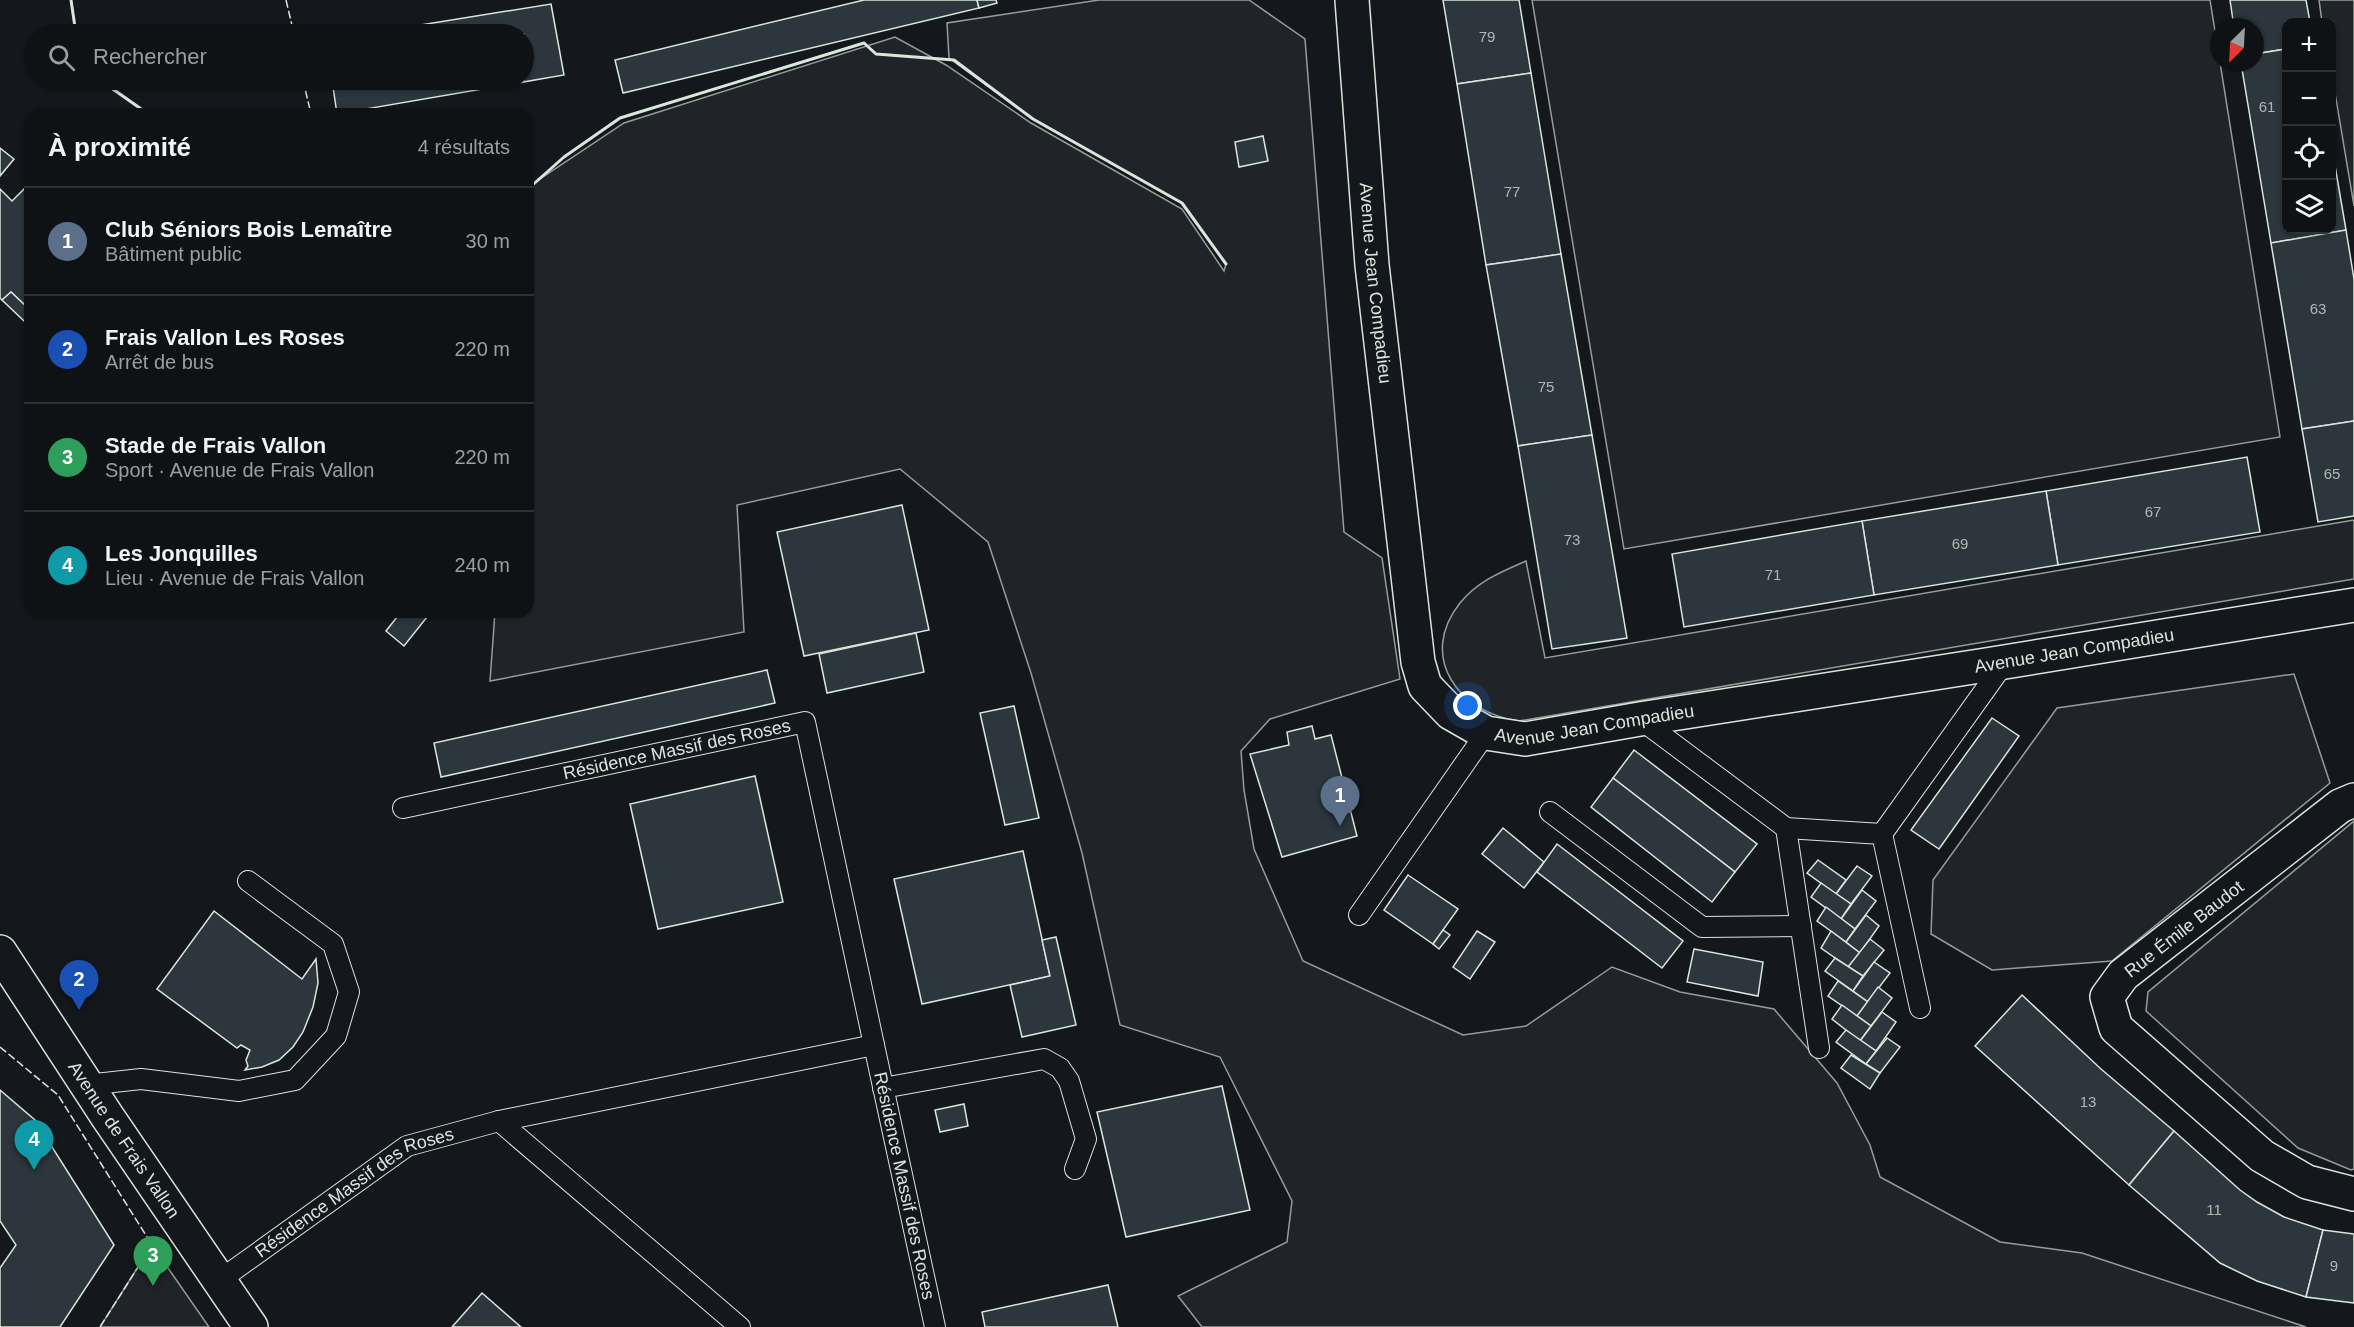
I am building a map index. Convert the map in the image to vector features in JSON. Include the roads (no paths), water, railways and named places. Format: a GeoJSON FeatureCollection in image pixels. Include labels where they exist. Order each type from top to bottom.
{"type":"FeatureCollection","features":[{"type":"Feature","properties":{"kind":"street","name":"Avenue Jean Compadieu"},"geometry":{"type":"LineString","coordinates":[[1352,0],[1372,265],[1418,662],[1425,686],[1451,713],[1486,733],[1526,739],[1640,718],[2354,605]]}},
{"type":"Feature","properties":{"kind":"street","name":"Rue Émile Baudot"},"geometry":{"type":"LineString","coordinates":[[2354,800],[2340,806],[2123,975],[2107,998],[2116,1028],[2262,1156],[2307,1182],[2354,1194]]}},
{"type":"Feature","properties":{"kind":"street","name":"Avenue de Frais Vallon"},"geometry":{"type":"LineString","coordinates":[[0,952],[86,1085],[251,1327]]}},
{"type":"Feature","properties":{"kind":"lane"},"geometry":{"type":"LineString","coordinates":[[1920,1008],[1882,834],[2005,662]]}},
{"type":"Feature","properties":{"kind":"lane"},"geometry":{"type":"LineString","coordinates":[[1640,718],[1786,828],[1882,834]]}},
{"type":"Feature","properties":{"kind":"lane","name":"Résidence Massif des Roses"},"geometry":{"type":"LineString","coordinates":[[403,808],[805,722],[935,1327]]}},
{"type":"Feature","properties":{"kind":"lane"},"geometry":{"type":"LineString","coordinates":[[1359,915],[1486,733]]}},
{"type":"Feature","properties":{"kind":"lane"},"geometry":{"type":"LineString","coordinates":[[1550,812],[1702,927],[1801,926]]}},
{"type":"Feature","properties":{"kind":"lane"},"geometry":{"type":"LineString","coordinates":[[1786,828],[1819,1048]]}},
{"type":"Feature","properties":{"kind":"lane"},"geometry":{"type":"LineString","coordinates":[[86,1085],[141,1080],[239,1091],[295,1080],[336,1036],[349,993],[333,944],[248,881]]}},
{"type":"Feature","properties":{"kind":"lane","name":"Résidence Massif des Roses"},"geometry":{"type":"LineString","coordinates":[[220,1280],[407,1146],[499,1121],[874,1045]]}},
{"type":"Feature","properties":{"kind":"lane"},"geometry":{"type":"LineString","coordinates":[[883,1088],[1044,1059],[1060,1068],[1069,1081],[1086,1140],[1075,1169]]}},
{"type":"Feature","properties":{"kind":"lane"},"geometry":{"type":"LineString","coordinates":[[499,1121],[740,1327]]}},
{"type":"Feature","properties":{"kind":"place","name":"Club Séniors Bois Lemaître"},"geometry":{"type":"Point","coordinates":[1340,826]}},
{"type":"Feature","properties":{"kind":"place","name":"Frais Vallon Les Roses"},"geometry":{"type":"Point","coordinates":[79,1010]}},
{"type":"Feature","properties":{"kind":"place","name":"Les Jonquilles"},"geometry":{"type":"Point","coordinates":[34,1170]}},
{"type":"Feature","properties":{"kind":"place","name":"Stade de Frais Vallon"},"geometry":{"type":"Point","coordinates":[153,1286]}}]}
